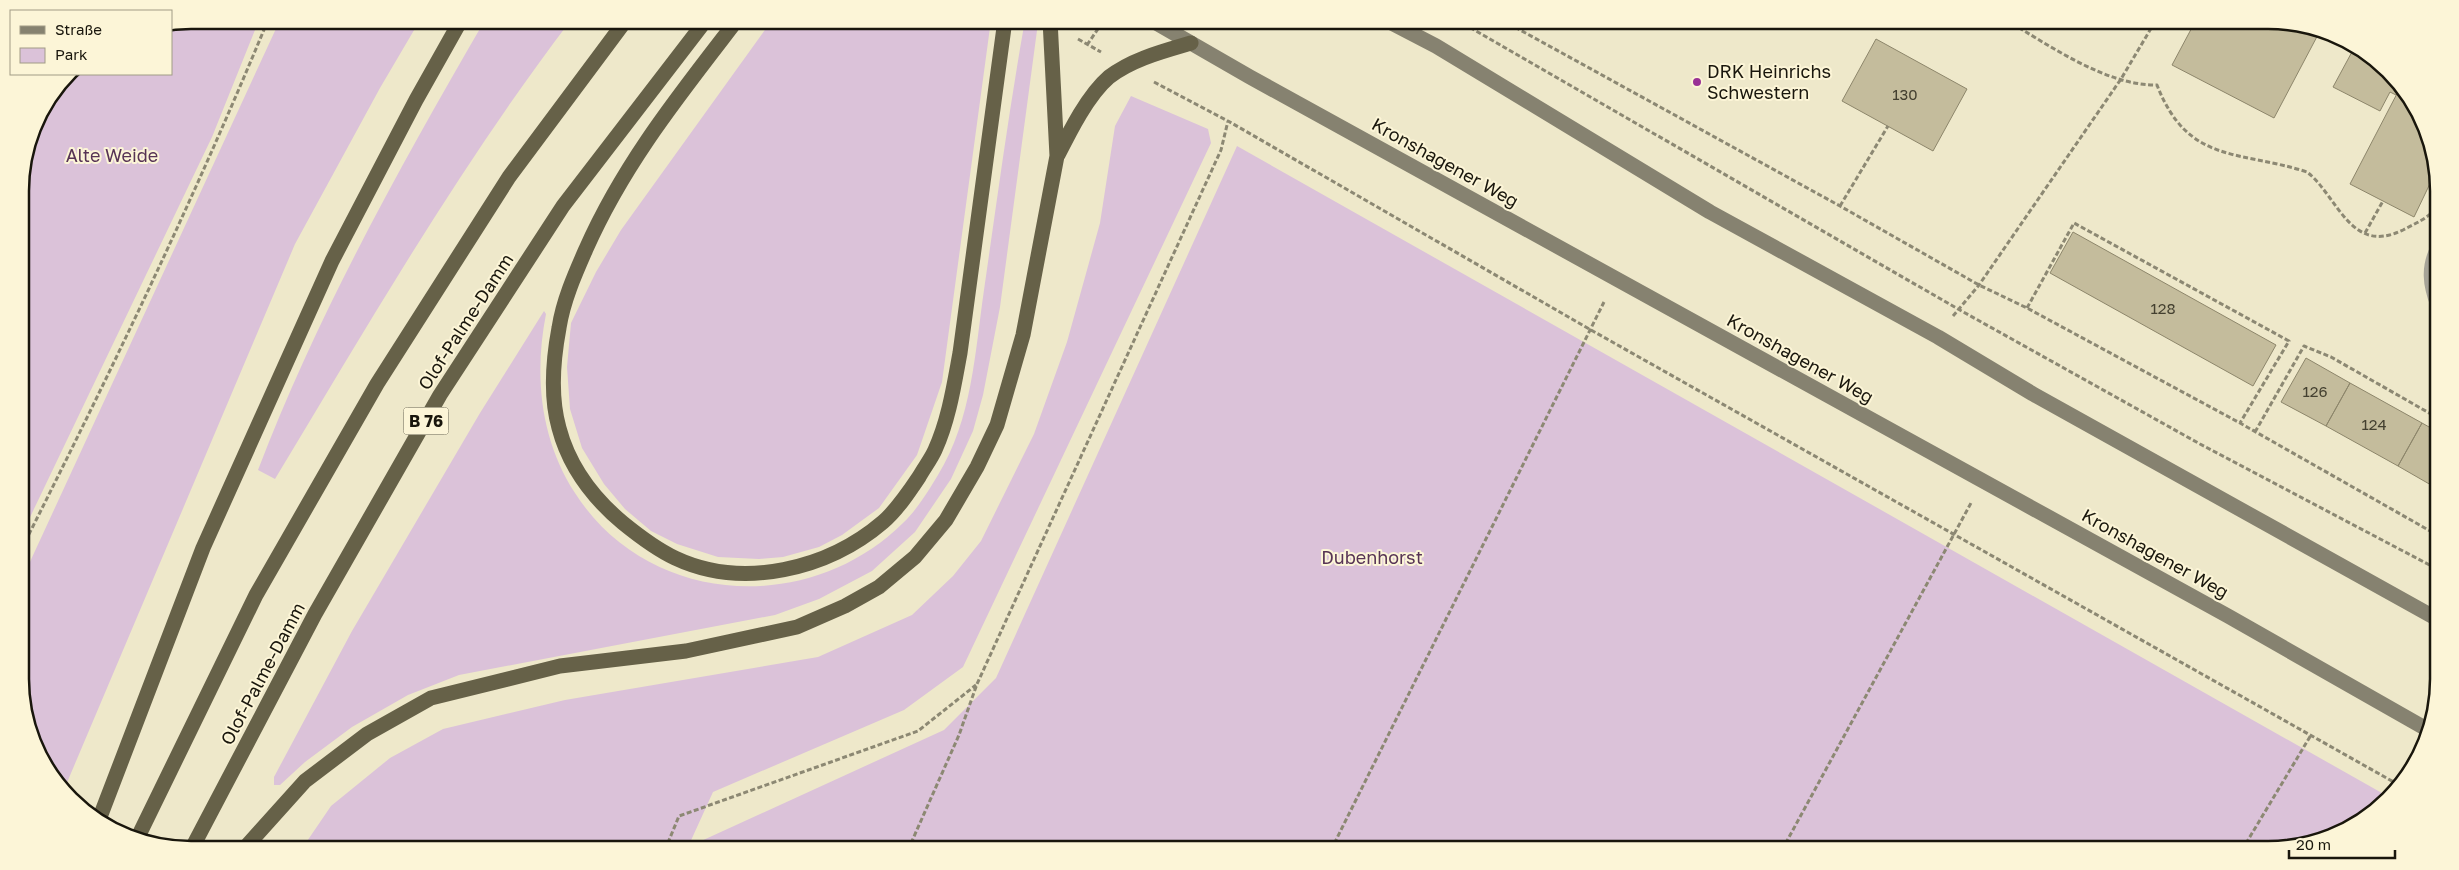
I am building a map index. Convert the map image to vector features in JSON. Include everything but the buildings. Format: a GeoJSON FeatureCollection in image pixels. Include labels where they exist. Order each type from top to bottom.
{"type":"FeatureCollection","features":[{"type":"Feature","properties":{"kind":"highway"},"geometry":{"type":"LineString","coordinates":[[101,814],[203,548],[332,261],[416,100],[456,29]]}},
{"type":"Feature","properties":{"kind":"highway"},"geometry":{"type":"LineString","coordinates":[[140,833],[256,595],[377,384],[509,177],[619,29]]}},
{"type":"Feature","properties":{"kind":"highway","name":"Olof-Palme-Damm"},"geometry":{"type":"LineString","coordinates":[[196,841],[315,614],[440,395],[564,206],[699,29]]}},
{"type":"Feature","properties":{"kind":"highway"},"geometry":{"type":"LineString","coordinates":[[729,29],[637,152],[602,212],[575,273],[562,318],[553,380],[558,428],[578,474],[605,508],[640,537],[677,558],[718,571],[752,573],[786,570],[819,560],[853,544],[884,521],[908,494],[935,451],[951,402],[960,353],[1004,29]]}},
{"type":"Feature","properties":{"kind":"highway"},"geometry":{"type":"LineString","coordinates":[[251,841],[305,781],[367,734],[431,698],[560,666],[686,651],[797,627],[845,606],[880,586],[915,557],[946,520],[977,467],[997,425],[1023,335],[1057,156],[1050,29]]}},
{"type":"Feature","properties":{"kind":"highway"},"geometry":{"type":"LineString","coordinates":[[1057,156],[1080,116],[1109,78],[1156,53],[1191,43]]}},
{"type":"Feature","properties":{"kind":"main road","name":"Kronshagener Weg"},"geometry":{"type":"LineString","coordinates":[[1167,29],[1250,77],[2335,676],[2423,727]]}},
{"type":"Feature","properties":{"kind":"main road"},"geometry":{"type":"LineString","coordinates":[[1403,29],[1436,46],[1710,212],[1938,337],[2050,403],[2430,615]]}},
{"type":"Feature","properties":{"kind":"path"},"geometry":{"type":"LineString","coordinates":[[29,534],[76,441],[218,141],[264,29]]}},
{"type":"Feature","properties":{"kind":"path"},"geometry":{"type":"LineString","coordinates":[[1087,45],[1098,29]]}},
{"type":"Feature","properties":{"kind":"path"},"geometry":{"type":"LineString","coordinates":[[1473,29],[1958,309],[2192,440],[2430,565]]}},
{"type":"Feature","properties":{"kind":"path"},"geometry":{"type":"LineString","coordinates":[[1518,29],[1840,206],[1979,285],[2027,308],[2240,423],[2430,531]]}},
{"type":"Feature","properties":{"kind":"path"},"geometry":{"type":"LineString","coordinates":[[2022,29],[2088,66],[2121,79],[2157,85],[2173,119],[2184,131],[2206,146],[2227,154],[2307,172],[2314,178],[2345,219],[2365,233],[2384,236],[2397,233],[2423,220],[2430,213]]}},
{"type":"Feature","properties":{"kind":"path"},"geometry":{"type":"LineString","coordinates":[[1938,337],[1958,309],[1979,285],[2121,79],[2151,29]]}},
{"type":"Feature","properties":{"kind":"path"},"geometry":{"type":"LineString","coordinates":[[1153,81],[1228,121],[1591,330],[2394,781]]}},
{"type":"Feature","properties":{"kind":"path"},"geometry":{"type":"LineString","coordinates":[[912,841],[960,735],[977,684],[1221,150],[1228,121]]}},
{"type":"Feature","properties":{"kind":"path"},"geometry":{"type":"LineString","coordinates":[[1840,206],[1888,126]]}},
{"type":"Feature","properties":{"kind":"path"},"geometry":{"type":"LineString","coordinates":[[2365,233],[2383,201]]}},
{"type":"Feature","properties":{"kind":"path"},"geometry":{"type":"LineString","coordinates":[[2027,308],[2074,223],[2289,341],[2240,423]]}},
{"type":"Feature","properties":{"kind":"path"},"geometry":{"type":"LineString","coordinates":[[1336,841],[1591,330],[1615,278]]}},
{"type":"Feature","properties":{"kind":"path"},"geometry":{"type":"LineString","coordinates":[[2255,432],[2304,346],[2332,358],[2430,413]]}},
{"type":"Feature","properties":{"kind":"path"},"geometry":{"type":"LineString","coordinates":[[1787,841],[1955,536],[1982,480]]}},
{"type":"Feature","properties":{"kind":"path"},"geometry":{"type":"LineString","coordinates":[[669,841],[679,816],[918,731],[977,684]]}},
{"type":"Feature","properties":{"kind":"path"},"geometry":{"type":"LineString","coordinates":[[2247,841],[2311,734]]}},
{"type":"Feature","properties":{"kind":"green space","name":"Alte Weide"},"geometry":{"type":"Polygon","coordinates":[[[255,29],[212,137],[29,519],[29,181],[34,149],[41,129],[62,92],[78,75],[172,75],[172,30],[255,29]]]}},
{"type":"Feature","properties":{"kind":"green space"},"geometry":{"type":"Polygon","coordinates":[[[276,29],[415,29],[380,88],[295,244],[67,783],[46,751],[37,731],[32,710],[29,689],[29,564],[276,29]]]}},
{"type":"Feature","properties":{"kind":"green space"},"geometry":{"type":"Polygon","coordinates":[[[480,29],[564,29],[454,187],[381,303],[275,479],[258,470],[282,412],[307,354],[362,240],[480,29]]]}},
{"type":"Feature","properties":{"kind":"green space"},"geometry":{"type":"Polygon","coordinates":[[[766,29],[990,29],[942,382],[917,455],[879,508],[842,535],[819,547],[783,557],[759,559],[718,557],[677,544],[651,531],[625,509],[604,484],[582,448],[570,409],[567,367],[571,323],[596,272],[621,230],[766,29]]]}},
{"type":"Feature","properties":{"kind":"green space"},"geometry":{"type":"Polygon","coordinates":[[[1024,29],[1037,29],[1000,307],[983,395],[973,431],[951,479],[915,532],[872,571],[819,599],[775,615],[459,675],[408,695],[352,727],[305,762],[280,785],[274,785],[274,777],[352,631],[480,413],[544,311],[546,314],[542,337],[541,383],[547,429],[554,451],[575,493],[606,531],[644,559],[686,577],[731,586],[777,584],[822,574],[865,553],[903,523],[938,475],[958,432],[965,409],[974,361],[1024,29]]]}},
{"type":"Feature","properties":{"kind":"green space","name":"Dubenhorst"},"geometry":{"type":"Polygon","coordinates":[[[1131,96],[1208,129],[1211,143],[963,667],[904,710],[713,792],[691,841],[307,841],[331,806],[390,758],[443,729],[565,700],[818,657],[912,615],[953,576],[981,541],[1034,434],[1067,342],[1100,223],[1115,126],[1131,96]]]}},
{"type":"Feature","properties":{"kind":"green space","name":"Dubenhorst"},"geometry":{"type":"Polygon","coordinates":[[[1237,146],[2383,793],[2367,808],[2340,824],[2320,833],[2278,841],[701,841],[944,730],[996,678],[1237,146]]]}},
{"type":"Feature","properties":{"kind":"place","name":"DRK Heinrichs Schwestern"},"geometry":{"type":"Point","coordinates":[1697,82]}}]}
